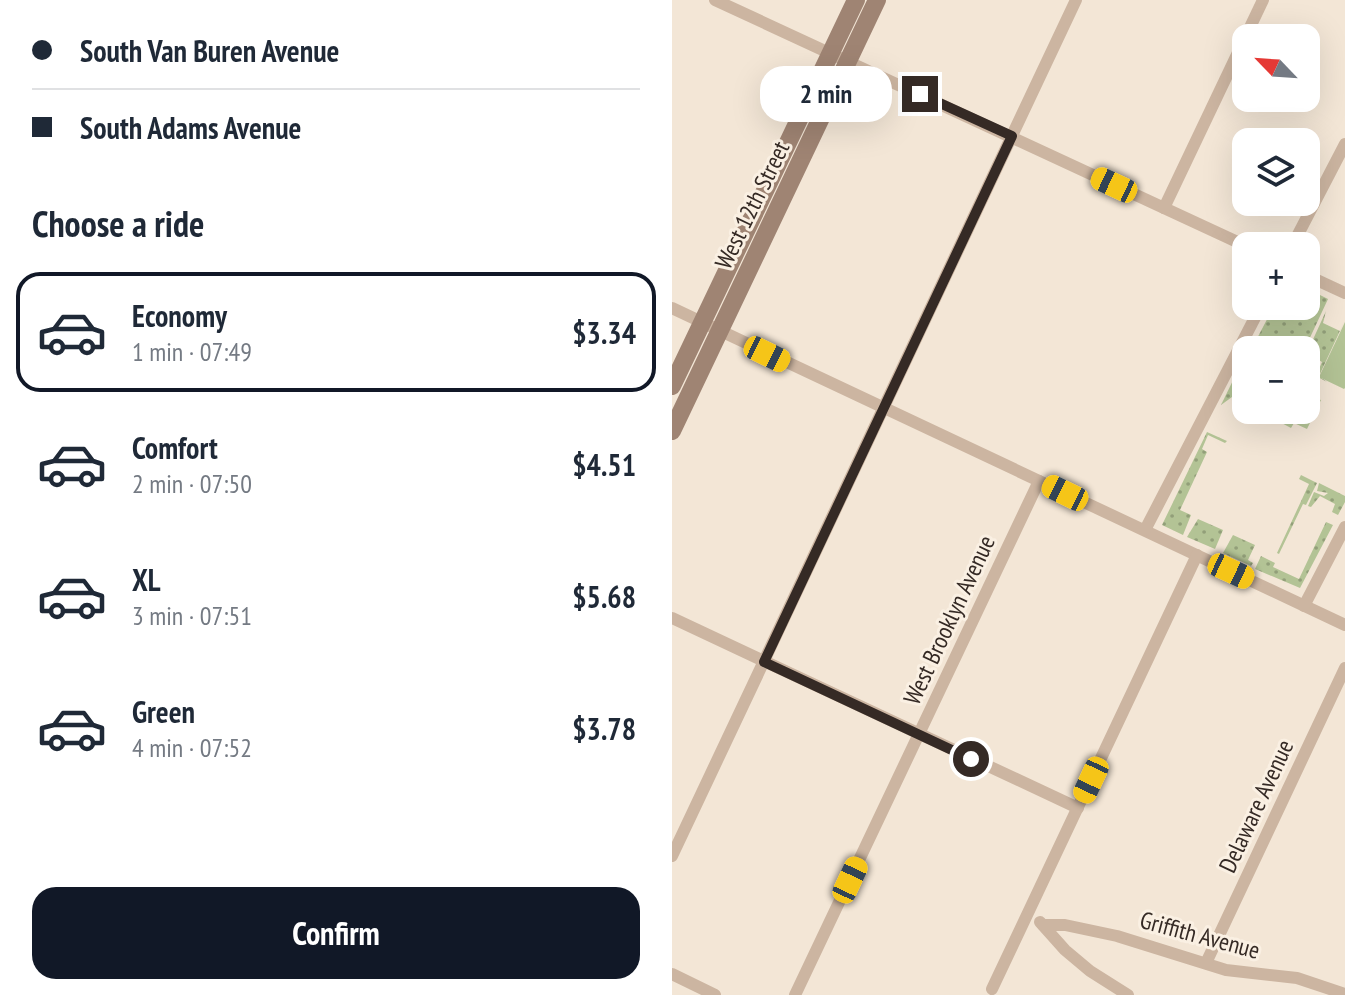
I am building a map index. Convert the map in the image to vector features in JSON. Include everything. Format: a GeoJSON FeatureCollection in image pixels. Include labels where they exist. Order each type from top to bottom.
{"type":"FeatureCollection","features":[{"type":"Feature","properties":{"kind":"main road","name":"West 12th Street"},"geometry":{"type":"LineString","coordinates":[[672,431],[710,326],[856,0]]}},
{"type":"Feature","properties":{"kind":"main road","name":"West 12th Street"},"geometry":{"type":"LineString","coordinates":[[672,386],[710,326],[849,61],[877,0]]}},
{"type":"Feature","properties":{"kind":"street"},"geometry":{"type":"LineString","coordinates":[[715,0],[1232,240]]}},
{"type":"Feature","properties":{"kind":"street"},"geometry":{"type":"LineString","coordinates":[[672,856],[1076,0]]}},
{"type":"Feature","properties":{"kind":"street"},"geometry":{"type":"LineString","coordinates":[[1164,208],[1263,0]]}},
{"type":"Feature","properties":{"kind":"street"},"geometry":{"type":"LineString","coordinates":[[1299,232],[1345,144]]}},
{"type":"Feature","properties":{"kind":"street"},"geometry":{"type":"LineString","coordinates":[[1320,281],[1345,293]]}},
{"type":"Feature","properties":{"kind":"street"},"geometry":{"type":"LineString","coordinates":[[672,308],[1345,625]]}},
{"type":"Feature","properties":{"kind":"street"},"geometry":{"type":"LineString","coordinates":[[1145,530],[1254,320]]}},
{"type":"Feature","properties":{"kind":"street","name":"West Brooklyn Avenue"},"geometry":{"type":"LineString","coordinates":[[795,995],[1039,481]]}},
{"type":"Feature","properties":{"kind":"street"},"geometry":{"type":"LineString","coordinates":[[1304,606],[1345,527]]}},
{"type":"Feature","properties":{"kind":"street"},"geometry":{"type":"LineString","coordinates":[[992,989],[1197,555]]}},
{"type":"Feature","properties":{"kind":"street"},"geometry":{"type":"LineString","coordinates":[[672,618],[1078,808]]}},
{"type":"Feature","properties":{"kind":"street","name":"Delaware Avenue"},"geometry":{"type":"LineString","coordinates":[[1206,963],[1345,668]]}},
{"type":"Feature","properties":{"kind":"street"},"geometry":{"type":"LineString","coordinates":[[1029,912],[1090,971],[1128,995]]}},
{"type":"Feature","properties":{"kind":"street","name":"Griffith Avenue"},"geometry":{"type":"LineString","coordinates":[[1043,925],[1065,925],[1117,936],[1236,972],[1297,978],[1345,994]]}},
{"type":"Feature","properties":{"kind":"street"},"geometry":{"type":"LineString","coordinates":[[672,974],[715,995]]}},
{"type":"Feature","properties":{"kind":"green space"},"geometry":{"type":"Polygon","coordinates":[[[1320,295],[1328,299],[1320,316],[1320,295]]]}},
{"type":"Feature","properties":{"kind":"green space"},"geometry":{"type":"Polygon","coordinates":[[[1326,311],[1323,323],[1340,331],[1320,374],[1320,336],[1315,336],[1326,311]]]}},
{"type":"Feature","properties":{"kind":"green space"},"geometry":{"type":"Polygon","coordinates":[[[1267,320],[1318,320],[1311,336],[1258,336],[1267,320]]]}},
{"type":"Feature","properties":{"kind":"green space"},"geometry":{"type":"Polygon","coordinates":[[[1345,322],[1345,388],[1320,375],[1345,322]]]}},
{"type":"Feature","properties":{"kind":"green space"},"geometry":{"type":"Polygon","coordinates":[[[1232,382],[1232,397],[1221,405],[1232,382]]]}},
{"type":"Feature","properties":{"kind":"green space"},"geometry":{"type":"Polygon","coordinates":[[[1207,432],[1227,441],[1225,443],[1208,435],[1202,449],[1207,452],[1180,510],[1191,515],[1183,535],[1162,525],[1207,432]]]}},
{"type":"Feature","properties":{"kind":"green space"},"geometry":{"type":"Polygon","coordinates":[[[1301,475],[1317,483],[1306,505],[1303,504],[1279,554],[1309,484],[1299,479],[1301,475]]]}},
{"type":"Feature","properties":{"kind":"green space"},"geometry":{"type":"Polygon","coordinates":[[[1319,483],[1345,496],[1338,515],[1332,512],[1335,504],[1320,496],[1311,507],[1308,506],[1314,492],[1324,496],[1328,493],[1317,491],[1319,483]]]}},
{"type":"Feature","properties":{"kind":"green space"},"geometry":{"type":"Polygon","coordinates":[[[1198,519],[1223,530],[1215,549],[1187,537],[1198,519]]]}},
{"type":"Feature","properties":{"kind":"green space"},"geometry":{"type":"Polygon","coordinates":[[[1326,522],[1333,525],[1300,588],[1255,569],[1261,556],[1275,563],[1273,567],[1299,579],[1326,522]]]}},
{"type":"Feature","properties":{"kind":"green space"},"geometry":{"type":"Polygon","coordinates":[[[1233,535],[1255,545],[1248,560],[1253,563],[1251,566],[1223,553],[1233,535]]]}},
{"type":"Feature","properties":{"kind":"route"},"geometry":{"type":"LineString","coordinates":[[920,94],[1012,136],[764,662],[971,759]]}}]}
